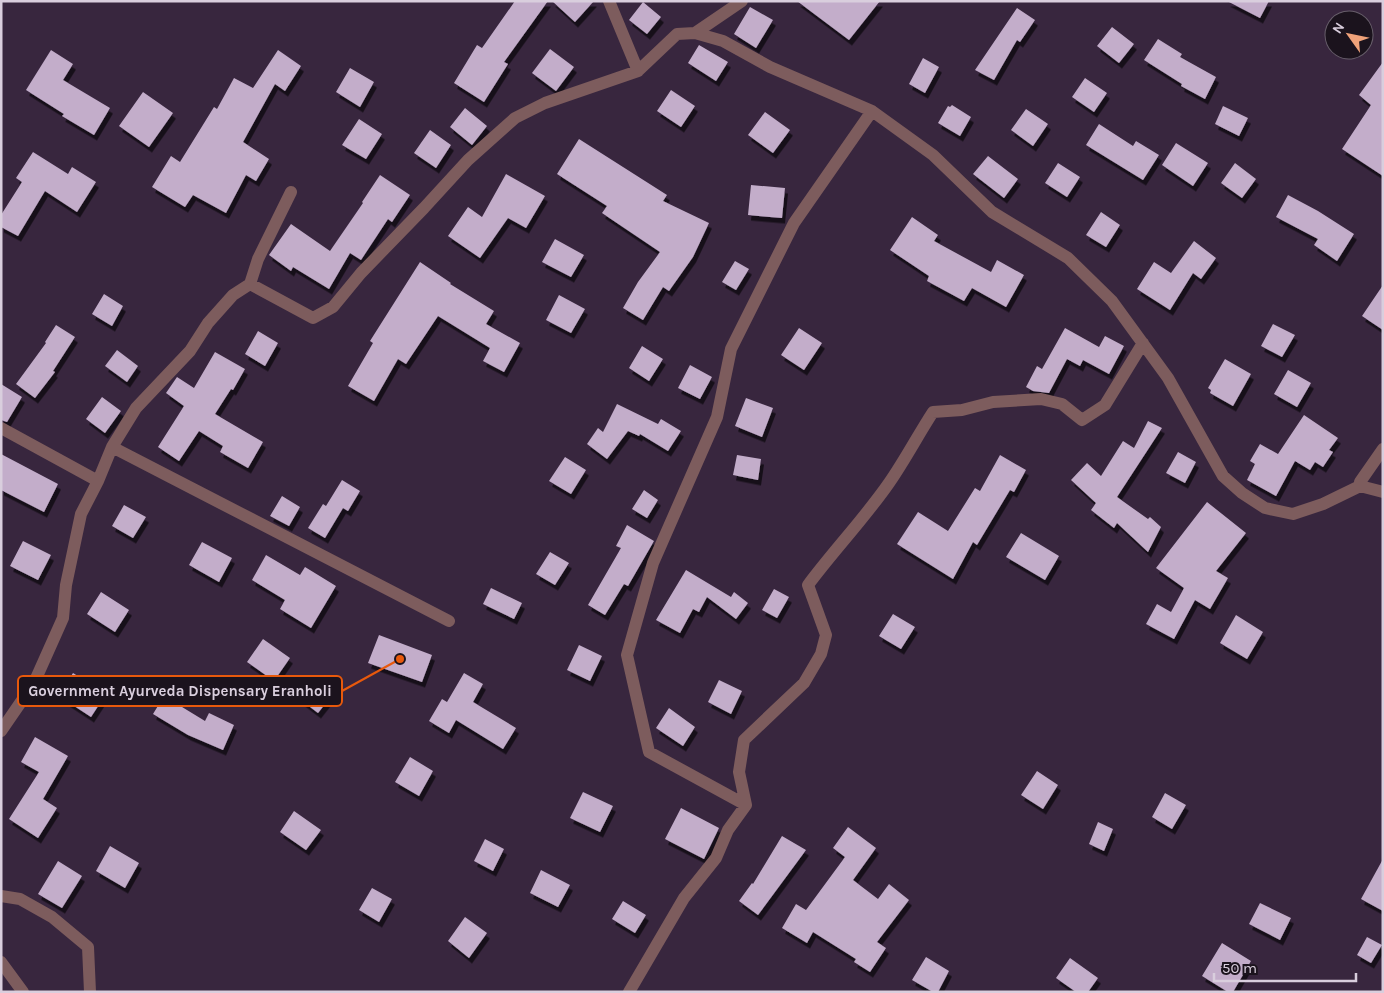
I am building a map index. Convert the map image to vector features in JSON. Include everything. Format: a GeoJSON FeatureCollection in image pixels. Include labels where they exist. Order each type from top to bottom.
{"type":"FeatureCollection","features":[{"type":"Feature","properties":{"kind":"street"},"geometry":{"type":"LineString","coordinates":[[609,1],[638,71]]}},
{"type":"Feature","properties":{"kind":"street"},"geometry":{"type":"LineString","coordinates":[[695,33],[742,1]]}},
{"type":"Feature","properties":{"kind":"street"},"geometry":{"type":"LineString","coordinates":[[250,284],[313,318],[333,307],[361,273],[468,160],[516,118],[545,103],[638,71],[677,34],[695,33],[723,40],[770,67],[872,111],[933,156],[992,212],[1068,258],[1112,301],[1168,378],[1223,476],[1242,493],[1266,508],[1293,514],[1323,504],[1360,486],[1383,492]]}},
{"type":"Feature","properties":{"kind":"street"},"geometry":{"type":"LineString","coordinates":[[746,805],[649,752],[627,655],[654,563],[717,417],[731,349],[794,224],[872,111]]}},
{"type":"Feature","properties":{"kind":"street"},"geometry":{"type":"LineString","coordinates":[[1,731],[34,683],[63,618],[66,585],[81,514],[98,481],[112,447],[136,408],[190,351],[208,323],[233,295],[250,284],[258,259],[291,192]]}},
{"type":"Feature","properties":{"kind":"street"},"geometry":{"type":"LineString","coordinates":[[629,992],[684,898],[716,858],[728,830],[746,805],[740,772],[744,740],[804,683],[822,654],[826,635],[808,585],[889,483],[933,412],[962,410],[993,402],[1041,399],[1062,404],[1082,420],[1105,405],[1143,343]]}},
{"type":"Feature","properties":{"kind":"street"},"geometry":{"type":"LineString","coordinates":[[1,428],[98,481]]}},
{"type":"Feature","properties":{"kind":"street"},"geometry":{"type":"LineString","coordinates":[[112,447],[449,621]]}},
{"type":"Feature","properties":{"kind":"street"},"geometry":{"type":"LineString","coordinates":[[1360,486],[1360,482],[1383,449]]}},
{"type":"Feature","properties":{"kind":"street"},"geometry":{"type":"LineString","coordinates":[[1,896],[20,899],[52,917],[88,947],[90,992]]}},
{"type":"Feature","properties":{"kind":"street"},"geometry":{"type":"LineString","coordinates":[[1,962],[23,992]]}},
{"type":"Feature","properties":{"kind":"building"},"geometry":{"type":"Polygon","coordinates":[[[515,1],[548,1],[504,62],[508,64],[484,102],[454,83],[477,45],[482,48],[515,1]]]}},
{"type":"Feature","properties":{"kind":"building"},"geometry":{"type":"Polygon","coordinates":[[[552,1],[594,1],[575,22],[552,1]]]}},
{"type":"Feature","properties":{"kind":"building"},"geometry":{"type":"Polygon","coordinates":[[[797,1],[880,1],[849,40],[797,1]]]}},
{"type":"Feature","properties":{"kind":"building"},"geometry":{"type":"Polygon","coordinates":[[[1227,1],[1269,1],[1260,18],[1227,1]]]}},
{"type":"Feature","properties":{"kind":"building"},"geometry":{"type":"Polygon","coordinates":[[[643,2],[661,17],[647,34],[629,20],[643,2]]]}},
{"type":"Feature","properties":{"kind":"building"},"geometry":{"type":"Polygon","coordinates":[[[750,7],[773,20],[756,48],[734,34],[750,7]]]}},
{"type":"Feature","properties":{"kind":"building"},"geometry":{"type":"Polygon","coordinates":[[[1017,8],[1035,20],[1020,42],[1017,40],[994,80],[975,70],[1017,8]]]}},
{"type":"Feature","properties":{"kind":"building"},"geometry":{"type":"Polygon","coordinates":[[[1112,27],[1134,44],[1119,63],[1097,46],[1112,27]]]}},
{"type":"Feature","properties":{"kind":"building"},"geometry":{"type":"Polygon","coordinates":[[[1158,39],[1182,54],[1180,57],[1216,77],[1205,99],[1181,86],[1182,84],[1144,60],[1158,39]]]}},
{"type":"Feature","properties":{"kind":"building"},"geometry":{"type":"Polygon","coordinates":[[[699,45],[728,62],[716,81],[688,63],[699,45]]]}},
{"type":"Feature","properties":{"kind":"building"},"geometry":{"type":"Polygon","coordinates":[[[550,49],[574,67],[556,91],[532,73],[550,49]]]}},
{"type":"Feature","properties":{"kind":"building"},"geometry":{"type":"Polygon","coordinates":[[[51,50],[73,64],[63,80],[110,108],[94,135],[62,116],[64,114],[26,90],[51,50]]]}},
{"type":"Feature","properties":{"kind":"building"},"geometry":{"type":"Polygon","coordinates":[[[278,50],[301,66],[285,91],[275,84],[243,142],[269,159],[256,181],[246,175],[226,213],[193,195],[185,207],[152,187],[171,156],[180,162],[214,107],[217,109],[234,78],[253,88],[278,50]]]}},
{"type":"Feature","properties":{"kind":"building"},"geometry":{"type":"Polygon","coordinates":[[[923,58],[939,67],[925,93],[909,84],[923,58]]]}},
{"type":"Feature","properties":{"kind":"building"},"geometry":{"type":"Polygon","coordinates":[[[1383,62],[1383,176],[1342,149],[1371,105],[1359,95],[1383,62]]]}},
{"type":"Feature","properties":{"kind":"building"},"geometry":{"type":"Polygon","coordinates":[[[350,68],[374,82],[360,107],[336,92],[350,68]]]}},
{"type":"Feature","properties":{"kind":"building"},"geometry":{"type":"Polygon","coordinates":[[[1085,78],[1107,93],[1094,112],[1072,97],[1085,78]]]}},
{"type":"Feature","properties":{"kind":"building"},"geometry":{"type":"Polygon","coordinates":[[[671,90],[695,106],[681,127],[657,111],[671,90]]]}},
{"type":"Feature","properties":{"kind":"building"},"geometry":{"type":"Polygon","coordinates":[[[143,92],[173,113],[149,147],[119,126],[143,92]]]}},
{"type":"Feature","properties":{"kind":"building"},"geometry":{"type":"Polygon","coordinates":[[[952,105],[971,117],[960,136],[938,123],[948,106],[952,105]]]}},
{"type":"Feature","properties":{"kind":"building"},"geometry":{"type":"Polygon","coordinates":[[[1223,106],[1248,118],[1239,136],[1215,124],[1223,106]]]}},
{"type":"Feature","properties":{"kind":"building"},"geometry":{"type":"Polygon","coordinates":[[[465,108],[487,126],[472,145],[450,127],[465,108]]]}},
{"type":"Feature","properties":{"kind":"building"},"geometry":{"type":"Polygon","coordinates":[[[1026,109],[1048,124],[1033,146],[1011,130],[1026,109]]]}},
{"type":"Feature","properties":{"kind":"building"},"geometry":{"type":"Polygon","coordinates":[[[765,112],[790,130],[773,153],[748,135],[765,112]]]}},
{"type":"Feature","properties":{"kind":"building"},"geometry":{"type":"Polygon","coordinates":[[[359,119],[382,134],[366,159],[342,145],[359,119]]]}},
{"type":"Feature","properties":{"kind":"building"},"geometry":{"type":"Polygon","coordinates":[[[1099,124],[1133,146],[1136,141],[1159,155],[1143,180],[1086,145],[1099,124]]]}},
{"type":"Feature","properties":{"kind":"building"},"geometry":{"type":"Polygon","coordinates":[[[430,130],[451,145],[436,168],[414,153],[430,130]]]}},
{"type":"Feature","properties":{"kind":"building"},"geometry":{"type":"Polygon","coordinates":[[[579,139],[667,195],[663,201],[709,223],[693,257],[669,291],[663,287],[643,320],[623,308],[638,282],[660,252],[602,213],[607,206],[557,174],[579,139]]]}},
{"type":"Feature","properties":{"kind":"building"},"geometry":{"type":"Polygon","coordinates":[[[1176,143],[1208,163],[1193,186],[1162,165],[1176,143]]]}},
{"type":"Feature","properties":{"kind":"building"},"geometry":{"type":"Polygon","coordinates":[[[33,152],[68,174],[72,167],[96,182],[77,212],[45,191],[18,236],[1,227],[1,215],[22,182],[16,178],[33,152]]]}},
{"type":"Feature","properties":{"kind":"building"},"geometry":{"type":"Polygon","coordinates":[[[988,156],[1018,179],[1004,198],[973,174],[988,156]]]}},
{"type":"Feature","properties":{"kind":"building"},"geometry":{"type":"Polygon","coordinates":[[[1058,163],[1080,177],[1067,197],[1045,183],[1058,163]]]}},
{"type":"Feature","properties":{"kind":"building"},"geometry":{"type":"Polygon","coordinates":[[[1235,163],[1256,179],[1242,198],[1221,183],[1235,163]]]}},
{"type":"Feature","properties":{"kind":"building"},"geometry":{"type":"Polygon","coordinates":[[[506,174],[545,196],[526,228],[508,218],[480,258],[448,236],[468,207],[482,217],[506,174]]]}},
{"type":"Feature","properties":{"kind":"building"},"geometry":{"type":"Polygon","coordinates":[[[380,175],[410,195],[392,222],[388,219],[361,260],[350,253],[329,289],[293,267],[291,271],[269,255],[291,224],[330,251],[380,175]]]}},
{"type":"Feature","properties":{"kind":"building"},"geometry":{"type":"Polygon","coordinates":[[[751,185],[785,188],[782,218],[748,215],[751,185]]]}},
{"type":"Feature","properties":{"kind":"building"},"geometry":{"type":"Polygon","coordinates":[[[1288,195],[1354,234],[1337,261],[1314,245],[1318,239],[1276,217],[1288,195]]]}},
{"type":"Feature","properties":{"kind":"building"},"geometry":{"type":"Polygon","coordinates":[[[1101,212],[1120,225],[1106,247],[1086,235],[1101,212]]]}},
{"type":"Feature","properties":{"kind":"building"},"geometry":{"type":"Polygon","coordinates":[[[912,217],[938,235],[934,241],[991,272],[997,260],[1024,275],[1006,307],[972,288],[964,301],[927,281],[929,276],[890,250],[912,217]]]}},
{"type":"Feature","properties":{"kind":"building"},"geometry":{"type":"Polygon","coordinates":[[[555,239],[584,255],[571,277],[542,262],[555,239]]]}},
{"type":"Feature","properties":{"kind":"building"},"geometry":{"type":"Polygon","coordinates":[[[1194,241],[1216,258],[1201,279],[1193,273],[1170,310],[1137,289],[1154,262],[1171,273],[1194,241]]]}},
{"type":"Feature","properties":{"kind":"building"},"geometry":{"type":"Polygon","coordinates":[[[735,261],[749,269],[736,290],[722,282],[735,261]]]}},
{"type":"Feature","properties":{"kind":"building"},"geometry":{"type":"Polygon","coordinates":[[[420,262],[450,284],[494,311],[486,324],[520,343],[504,372],[483,361],[490,348],[438,316],[406,364],[398,359],[374,401],[348,386],[373,343],[370,341],[420,262]]]}},
{"type":"Feature","properties":{"kind":"building"},"geometry":{"type":"Polygon","coordinates":[[[1383,285],[1383,330],[1362,316],[1383,285]]]}},
{"type":"Feature","properties":{"kind":"building"},"geometry":{"type":"Polygon","coordinates":[[[104,294],[123,306],[112,326],[92,314],[104,294]]]}},
{"type":"Feature","properties":{"kind":"building"},"geometry":{"type":"Polygon","coordinates":[[[559,295],[585,309],[571,333],[546,320],[559,295]]]}},
{"type":"Feature","properties":{"kind":"building"},"geometry":{"type":"Polygon","coordinates":[[[1273,324],[1295,335],[1282,357],[1261,346],[1273,324]]]}},
{"type":"Feature","properties":{"kind":"building"},"geometry":{"type":"Polygon","coordinates":[[[56,325],[75,337],[53,371],[55,372],[35,398],[16,384],[46,343],[56,325]]]}},
{"type":"Feature","properties":{"kind":"building"},"geometry":{"type":"Polygon","coordinates":[[[799,328],[822,343],[804,370],[781,355],[799,328]]]}},
{"type":"Feature","properties":{"kind":"building"},"geometry":{"type":"Polygon","coordinates":[[[1065,328],[1099,347],[1105,336],[1124,346],[1109,374],[1083,360],[1080,366],[1067,359],[1049,393],[1033,391],[1026,387],[1037,366],[1042,369],[1065,328]]]}},
{"type":"Feature","properties":{"kind":"building"},"geometry":{"type":"Polygon","coordinates":[[[258,331],[278,343],[265,366],[245,354],[258,331]]]}},
{"type":"Feature","properties":{"kind":"building"},"geometry":{"type":"Polygon","coordinates":[[[642,346],[663,359],[649,381],[629,368],[642,346]]]}},
{"type":"Feature","properties":{"kind":"building"},"geometry":{"type":"Polygon","coordinates":[[[117,350],[138,366],[127,382],[105,366],[117,350]]]}},
{"type":"Feature","properties":{"kind":"building"},"geometry":{"type":"Polygon","coordinates":[[[215,352],[245,369],[233,390],[231,389],[215,414],[263,442],[248,468],[220,452],[223,446],[199,431],[179,461],[158,447],[184,406],[166,393],[177,377],[194,388],[215,352]]]}},
{"type":"Feature","properties":{"kind":"building"},"geometry":{"type":"Polygon","coordinates":[[[1225,359],[1251,374],[1233,406],[1210,393],[1211,390],[1208,388],[1225,359]]]}},
{"type":"Feature","properties":{"kind":"building"},"geometry":{"type":"Polygon","coordinates":[[[690,365],[712,377],[700,399],[678,388],[690,365]]]}},
{"type":"Feature","properties":{"kind":"building"},"geometry":{"type":"Polygon","coordinates":[[[1288,370],[1311,383],[1297,407],[1274,394],[1288,370]]]}},
{"type":"Feature","properties":{"kind":"building"},"geometry":{"type":"Polygon","coordinates":[[[1,384],[22,397],[7,422],[1,420],[1,384]]]}},
{"type":"Feature","properties":{"kind":"building"},"geometry":{"type":"Polygon","coordinates":[[[102,397],[121,411],[105,433],[86,419],[102,397]]]}},
{"type":"Feature","properties":{"kind":"building"},"geometry":{"type":"Polygon","coordinates":[[[746,398],[773,408],[762,437],[735,426],[746,398]]]}},
{"type":"Feature","properties":{"kind":"building"},"geometry":{"type":"Polygon","coordinates":[[[617,404],[658,424],[661,419],[681,431],[668,451],[640,434],[639,436],[628,431],[607,459],[587,444],[598,428],[603,432],[617,404]]]}},
{"type":"Feature","properties":{"kind":"building"},"geometry":{"type":"Polygon","coordinates":[[[1304,415],[1338,438],[1329,450],[1333,452],[1323,467],[1315,462],[1310,470],[1295,461],[1276,496],[1247,480],[1255,464],[1250,461],[1260,444],[1278,454],[1304,415]]]}},
{"type":"Feature","properties":{"kind":"building"},"geometry":{"type":"Polygon","coordinates":[[[1148,421],[1162,428],[1117,497],[1148,519],[1150,517],[1161,527],[1148,552],[1117,523],[1114,528],[1091,510],[1096,503],[1071,480],[1087,463],[1101,476],[1123,441],[1134,448],[1148,421]]]}},
{"type":"Feature","properties":{"kind":"building"},"geometry":{"type":"Polygon","coordinates":[[[1178,452],[1196,462],[1185,483],[1166,473],[1178,452]]]}},
{"type":"Feature","properties":{"kind":"building"},"geometry":{"type":"Polygon","coordinates":[[[1,454],[58,484],[44,512],[1,490],[1,454]]]}},
{"type":"Feature","properties":{"kind":"building"},"geometry":{"type":"Polygon","coordinates":[[[737,455],[761,459],[758,480],[733,475],[737,455]]]}},
{"type":"Feature","properties":{"kind":"building"},"geometry":{"type":"Polygon","coordinates":[[[1000,455],[1026,470],[1014,492],[1010,490],[977,545],[973,542],[953,579],[897,544],[918,512],[948,531],[975,488],[980,491],[1000,455]]]}},
{"type":"Feature","properties":{"kind":"building"},"geometry":{"type":"Polygon","coordinates":[[[565,457],[586,470],[571,494],[549,481],[565,457]]]}},
{"type":"Feature","properties":{"kind":"building"},"geometry":{"type":"Polygon","coordinates":[[[342,480],[360,491],[348,511],[343,508],[325,538],[308,528],[323,504],[326,506],[342,480]]]}},
{"type":"Feature","properties":{"kind":"building"},"geometry":{"type":"Polygon","coordinates":[[[644,490],[658,500],[647,518],[632,509],[644,490]]]}},
{"type":"Feature","properties":{"kind":"building"},"geometry":{"type":"Polygon","coordinates":[[[282,496],[300,507],[289,526],[270,516],[282,496]]]}},
{"type":"Feature","properties":{"kind":"building"},"geometry":{"type":"Polygon","coordinates":[[[1207,502],[1246,533],[1216,571],[1228,578],[1210,609],[1195,600],[1174,639],[1146,624],[1157,604],[1171,612],[1184,588],[1156,568],[1207,502]]]}},
{"type":"Feature","properties":{"kind":"building"},"geometry":{"type":"Polygon","coordinates":[[[124,505],[146,517],[133,538],[112,526],[124,505]]]}},
{"type":"Feature","properties":{"kind":"building"},"geometry":{"type":"Polygon","coordinates":[[[627,525],[654,541],[628,586],[624,584],[605,615],[588,605],[621,548],[616,546],[627,525]]]}},
{"type":"Feature","properties":{"kind":"building"},"geometry":{"type":"Polygon","coordinates":[[[1021,533],[1059,556],[1045,580],[1006,557],[1021,533]]]}},
{"type":"Feature","properties":{"kind":"building"},"geometry":{"type":"Polygon","coordinates":[[[23,541],[51,555],[38,580],[10,566],[23,541]]]}},
{"type":"Feature","properties":{"kind":"building"},"geometry":{"type":"Polygon","coordinates":[[[202,542],[232,558],[219,582],[189,565],[202,542]]]}},
{"type":"Feature","properties":{"kind":"building"},"geometry":{"type":"Polygon","coordinates":[[[550,552],[569,563],[555,585],[536,574],[550,552]]]}},
{"type":"Feature","properties":{"kind":"building"},"geometry":{"type":"Polygon","coordinates":[[[266,555],[300,575],[305,567],[336,586],[311,628],[280,609],[285,600],[252,580],[266,555]]]}},
{"type":"Feature","properties":{"kind":"building"},"geometry":{"type":"Polygon","coordinates":[[[686,570],[731,597],[734,592],[748,603],[736,619],[707,597],[699,612],[693,609],[680,633],[656,620],[686,570]]]}},
{"type":"Feature","properties":{"kind":"building"},"geometry":{"type":"Polygon","coordinates":[[[491,588],[522,603],[514,619],[483,604],[491,588]]]}},
{"type":"Feature","properties":{"kind":"building"},"geometry":{"type":"Polygon","coordinates":[[[774,589],[789,597],[777,618],[762,610],[774,589]]]}},
{"type":"Feature","properties":{"kind":"building"},"geometry":{"type":"Polygon","coordinates":[[[101,592],[129,610],[115,632],[87,614],[101,592]]]}},
{"type":"Feature","properties":{"kind":"building"},"geometry":{"type":"Polygon","coordinates":[[[893,614],[915,627],[901,649],[879,636],[893,614]]]}},
{"type":"Feature","properties":{"kind":"building"},"geometry":{"type":"Polygon","coordinates":[[[1236,615],[1263,632],[1247,659],[1220,643],[1236,615]]]}},
{"type":"Feature","properties":{"kind":"building"},"geometry":{"type":"Polygon","coordinates":[[[379,635],[432,655],[422,682],[368,663],[379,635]]]}},
{"type":"Feature","properties":{"kind":"building"},"geometry":{"type":"Polygon","coordinates":[[[263,639],[290,658],[274,681],[247,662],[263,639]]]}},
{"type":"Feature","properties":{"kind":"building"},"geometry":{"type":"Polygon","coordinates":[[[579,645],[602,656],[590,681],[567,670],[579,645]]]}},
{"type":"Feature","properties":{"kind":"building"},"geometry":{"type":"Polygon","coordinates":[[[73,673],[106,694],[91,717],[59,696],[73,673]]]}},
{"type":"Feature","properties":{"kind":"building"},"geometry":{"type":"Polygon","coordinates":[[[464,673],[483,684],[473,702],[516,728],[503,749],[456,720],[449,733],[429,721],[442,699],[447,702],[464,673]]]}},
{"type":"Feature","properties":{"kind":"building"},"geometry":{"type":"Polygon","coordinates":[[[312,678],[333,694],[318,713],[297,697],[312,678]]]}},
{"type":"Feature","properties":{"kind":"building"},"geometry":{"type":"Polygon","coordinates":[[[719,680],[742,691],[731,714],[708,702],[719,680]]]}},
{"type":"Feature","properties":{"kind":"building"},"geometry":{"type":"Polygon","coordinates":[[[164,696],[205,721],[209,713],[234,725],[223,750],[188,735],[153,714],[164,696]]]}},
{"type":"Feature","properties":{"kind":"building"},"geometry":{"type":"Polygon","coordinates":[[[669,708],[695,727],[683,746],[656,728],[669,708]]]}},
{"type":"Feature","properties":{"kind":"building"},"geometry":{"type":"Polygon","coordinates":[[[35,737],[68,756],[43,799],[57,808],[38,838],[9,819],[39,772],[21,762],[35,737]]]}},
{"type":"Feature","properties":{"kind":"building"},"geometry":{"type":"Polygon","coordinates":[[[410,757],[433,771],[419,796],[395,782],[410,757]]]}},
{"type":"Feature","properties":{"kind":"building"},"geometry":{"type":"Polygon","coordinates":[[[1037,771],[1058,785],[1043,809],[1021,795],[1037,771]]]}},
{"type":"Feature","properties":{"kind":"building"},"geometry":{"type":"Polygon","coordinates":[[[583,792],[613,806],[600,832],[570,818],[583,792]]]}},
{"type":"Feature","properties":{"kind":"building"},"geometry":{"type":"Polygon","coordinates":[[[1165,793],[1186,805],[1172,829],[1152,817],[1165,793]]]}},
{"type":"Feature","properties":{"kind":"building"},"geometry":{"type":"Polygon","coordinates":[[[681,808],[719,828],[704,859],[665,839],[681,808]]]}},
{"type":"Feature","properties":{"kind":"building"},"geometry":{"type":"Polygon","coordinates":[[[294,811],[321,830],[306,850],[280,832],[294,811]]]}},
{"type":"Feature","properties":{"kind":"building"},"geometry":{"type":"Polygon","coordinates":[[[1098,822],[1113,829],[1104,851],[1089,844],[1098,822]]]}},
{"type":"Feature","properties":{"kind":"building"},"geometry":{"type":"Polygon","coordinates":[[[848,827],[876,848],[853,880],[878,899],[889,884],[909,900],[877,942],[886,948],[870,972],[854,962],[856,959],[813,932],[807,943],[782,928],[796,904],[806,910],[845,857],[833,848],[848,827]]]}},
{"type":"Feature","properties":{"kind":"building"},"geometry":{"type":"Polygon","coordinates":[[[782,836],[806,850],[758,915],[739,901],[753,884],[782,836]]]}},
{"type":"Feature","properties":{"kind":"building"},"geometry":{"type":"Polygon","coordinates":[[[485,839],[504,849],[493,871],[474,861],[485,839]]]}},
{"type":"Feature","properties":{"kind":"building"},"geometry":{"type":"Polygon","coordinates":[[[110,846],[139,863],[125,888],[96,871],[110,846]]]}},
{"type":"Feature","properties":{"kind":"building"},"geometry":{"type":"Polygon","coordinates":[[[1383,859],[1383,911],[1361,899],[1383,859]]]}},
{"type":"Feature","properties":{"kind":"building"},"geometry":{"type":"Polygon","coordinates":[[[58,861],[82,876],[62,908],[38,894],[58,861]]]}},
{"type":"Feature","properties":{"kind":"building"},"geometry":{"type":"Polygon","coordinates":[[[541,870],[570,885],[558,907],[530,893],[541,870]]]}},
{"type":"Feature","properties":{"kind":"building"},"geometry":{"type":"Polygon","coordinates":[[[372,888],[392,899],[379,922],[359,910],[372,888]]]}},
{"type":"Feature","properties":{"kind":"building"},"geometry":{"type":"Polygon","coordinates":[[[623,901],[646,915],[635,933],[612,919],[623,901]]]}},
{"type":"Feature","properties":{"kind":"building"},"geometry":{"type":"Polygon","coordinates":[[[1260,903],[1291,918],[1280,940],[1249,924],[1260,903]]]}},
{"type":"Feature","properties":{"kind":"building"},"geometry":{"type":"Polygon","coordinates":[[[465,917],[487,933],[469,958],[448,941],[465,917]]]}},
{"type":"Feature","properties":{"kind":"building"},"geometry":{"type":"Polygon","coordinates":[[[1367,937],[1382,945],[1371,963],[1357,955],[1367,937]]]}},
{"type":"Feature","properties":{"kind":"building"},"geometry":{"type":"Polygon","coordinates":[[[1222,943],[1251,961],[1233,992],[1228,992],[1202,976],[1222,943]]]}},
{"type":"Feature","properties":{"kind":"building"},"geometry":{"type":"Polygon","coordinates":[[[926,957],[949,971],[938,992],[933,992],[912,980],[926,957]]]}},
{"type":"Feature","properties":{"kind":"building"},"geometry":{"type":"Polygon","coordinates":[[[1070,958],[1098,978],[1088,992],[1076,992],[1056,978],[1070,958]]]}},
{"type":"Feature","properties":{"kind":"place","name":"Government Ayurveda Dispensary Eranholi"},"geometry":{"type":"Point","coordinates":[400,659]}}]}
